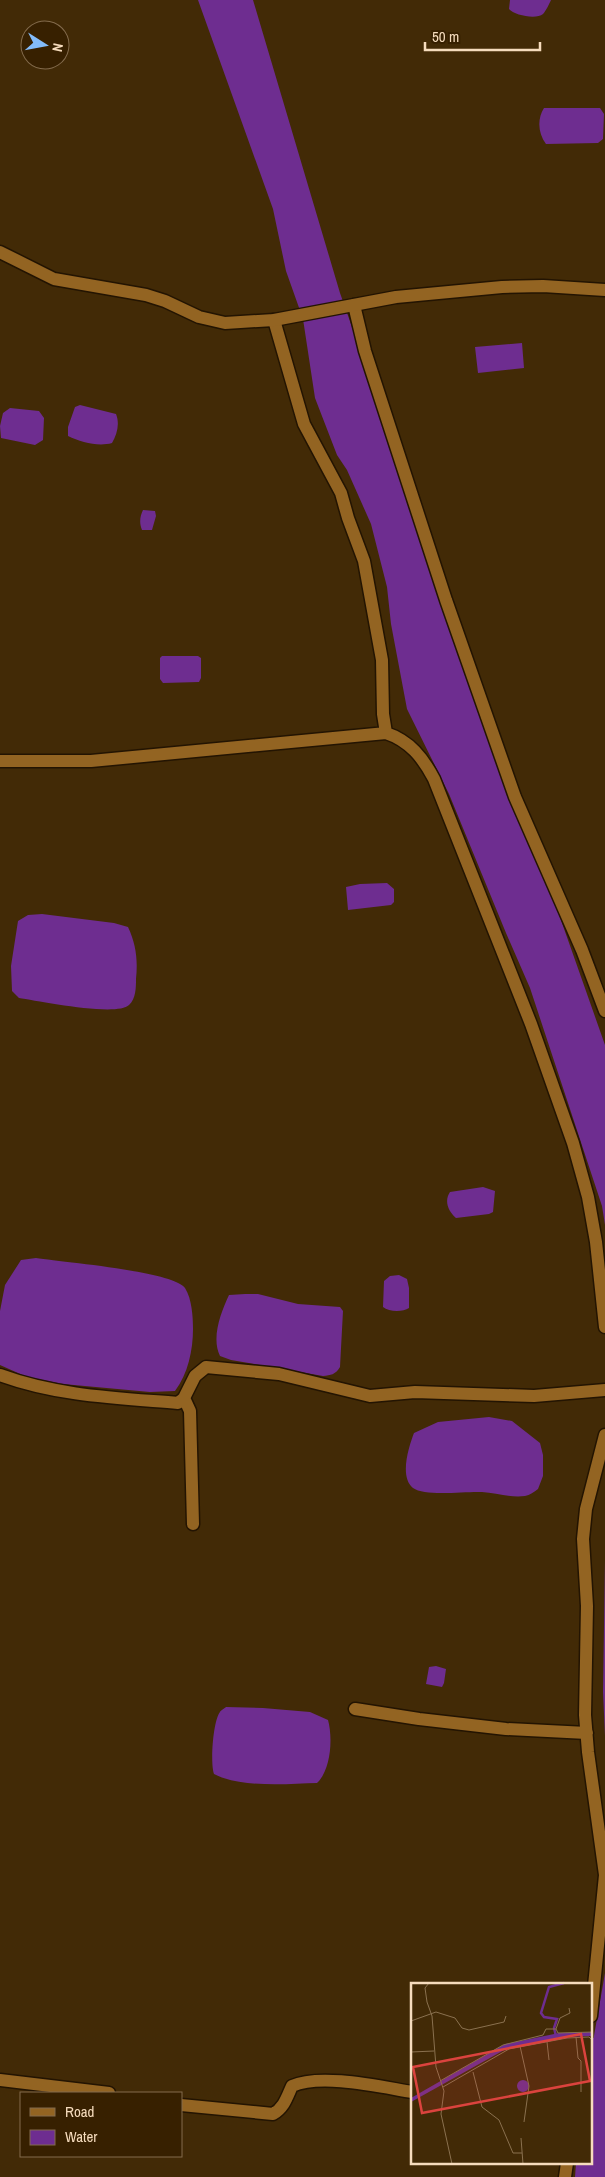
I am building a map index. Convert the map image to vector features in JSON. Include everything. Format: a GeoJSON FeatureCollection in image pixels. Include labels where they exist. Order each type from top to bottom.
{"type":"FeatureCollection","features":[{"type":"Feature","properties":{"kind":"street"},"geometry":{"type":"LineString","coordinates":[[0,252],[54,279],[146,295],[212,321],[236,323],[280,319],[396,297],[502,287],[543,286],[605,290]]}},
{"type":"Feature","properties":{"kind":"street"},"geometry":{"type":"LineString","coordinates":[[350,306],[442,590],[515,797],[582,950],[605,1011]]}},
{"type":"Feature","properties":{"kind":"street"},"geometry":{"type":"LineString","coordinates":[[280,319],[304,424],[341,493],[364,562],[382,660],[383,714],[386,733]]}},
{"type":"Feature","properties":{"kind":"street"},"geometry":{"type":"LineString","coordinates":[[0,761],[91,761],[386,733],[399,737],[410,746],[424,760],[434,779],[545,1061],[573,1143],[588,1197],[596,1242],[605,1327]]}},
{"type":"Feature","properties":{"kind":"street"},"geometry":{"type":"LineString","coordinates":[[0,1375],[27,1385],[78,1394],[178,1403],[184,1398],[195,1376],[206,1367],[279,1374],[370,1396],[415,1392],[534,1396],[605,1390]]}},
{"type":"Feature","properties":{"kind":"street"},"geometry":{"type":"LineString","coordinates":[[184,1398],[190,1411],[193,1524]]}},
{"type":"Feature","properties":{"kind":"street"},"geometry":{"type":"LineString","coordinates":[[592,2006],[605,1875],[586,1733],[587,1606],[583,1539],[586,1509],[605,1435]]}},
{"type":"Feature","properties":{"kind":"street"},"geometry":{"type":"LineString","coordinates":[[355,1709],[419,1719],[506,1729],[586,1733]]}},
{"type":"Feature","properties":{"kind":"street"},"geometry":{"type":"LineString","coordinates":[[0,2080],[100,2092]]}},
{"type":"Feature","properties":{"kind":"street"},"geometry":{"type":"LineString","coordinates":[[182,2105],[273,2114],[280,2110],[292,2086],[300,2082],[318,2080],[411,2092]]}},
{"type":"Feature","properties":{"kind":"street"},"geometry":{"type":"LineString","coordinates":[[566,2177],[567,2164]]}},
{"type":"Feature","properties":{"kind":"water"},"geometry":{"type":"Polygon","coordinates":[[[198,0],[253,0],[340,293],[605,1045],[605,1225],[602,1206],[530,988],[449,794],[407,709],[391,624],[387,587],[371,524],[347,470],[337,455],[315,398],[303,319],[286,271],[273,209],[198,0]]]}},
{"type":"Feature","properties":{"kind":"water"},"geometry":{"type":"Polygon","coordinates":[[[510,0],[551,0],[543,14],[530,17],[520,15],[509,9],[510,0]]]}},
{"type":"Feature","properties":{"kind":"water"},"geometry":{"type":"Polygon","coordinates":[[[544,108],[600,108],[604,114],[603,139],[598,143],[546,144],[539,126],[544,108]]]}},
{"type":"Feature","properties":{"kind":"water"},"geometry":{"type":"Polygon","coordinates":[[[522,343],[524,368],[478,373],[475,347],[522,343]]]}},
{"type":"Feature","properties":{"kind":"water"},"geometry":{"type":"Polygon","coordinates":[[[80,405],[116,414],[118,421],[117,429],[112,443],[90,443],[68,436],[68,427],[75,407],[80,405]]]}},
{"type":"Feature","properties":{"kind":"water"},"geometry":{"type":"Polygon","coordinates":[[[10,408],[39,411],[44,418],[43,440],[35,445],[1,438],[0,426],[3,413],[10,408]]]}},
{"type":"Feature","properties":{"kind":"water"},"geometry":{"type":"Polygon","coordinates":[[[143,510],[155,511],[156,516],[152,530],[142,530],[140,520],[143,510]]]}},
{"type":"Feature","properties":{"kind":"water"},"geometry":{"type":"Polygon","coordinates":[[[162,656],[198,656],[201,658],[201,678],[199,682],[163,683],[160,679],[160,658],[162,656]]]}},
{"type":"Feature","properties":{"kind":"water"},"geometry":{"type":"Polygon","coordinates":[[[387,883],[394,889],[394,902],[391,905],[348,910],[346,887],[360,884],[387,883]]]}},
{"type":"Feature","properties":{"kind":"water"},"geometry":{"type":"Polygon","coordinates":[[[42,914],[114,923],[128,927],[135,946],[137,965],[135,993],[129,1005],[122,1008],[109,1009],[77,1007],[19,998],[12,991],[11,966],[18,921],[28,915],[42,914]]]}},
{"type":"Feature","properties":{"kind":"water"},"geometry":{"type":"Polygon","coordinates":[[[483,1187],[495,1191],[493,1212],[456,1218],[448,1206],[447,1199],[450,1192],[483,1187]]]}},
{"type":"Feature","properties":{"kind":"water"},"geometry":{"type":"Polygon","coordinates":[[[36,1258],[139,1272],[176,1282],[185,1288],[191,1303],[192,1345],[189,1362],[175,1391],[150,1392],[63,1384],[27,1377],[0,1365],[0,1311],[5,1285],[21,1260],[36,1258]]]}},
{"type":"Feature","properties":{"kind":"water"},"geometry":{"type":"Polygon","coordinates":[[[399,1275],[407,1279],[409,1308],[392,1311],[383,1307],[384,1281],[390,1276],[399,1275]]]}},
{"type":"Feature","properties":{"kind":"water"},"geometry":{"type":"Polygon","coordinates":[[[258,1294],[298,1304],[340,1307],[343,1311],[340,1367],[338,1370],[333,1374],[323,1376],[231,1360],[220,1356],[216,1341],[223,1309],[229,1295],[258,1294]]]}},
{"type":"Feature","properties":{"kind":"water"},"geometry":{"type":"Polygon","coordinates":[[[489,1417],[512,1421],[540,1443],[543,1455],[543,1476],[538,1489],[525,1496],[509,1496],[482,1492],[427,1492],[413,1488],[407,1477],[406,1461],[414,1433],[438,1422],[489,1417]]]}},
{"type":"Feature","properties":{"kind":"water"},"geometry":{"type":"Polygon","coordinates":[[[605,1560],[605,1736],[603,1692],[605,1560]]]}},
{"type":"Feature","properties":{"kind":"water"},"geometry":{"type":"Polygon","coordinates":[[[436,1666],[446,1669],[442,1687],[426,1684],[429,1667],[436,1666]]]}},
{"type":"Feature","properties":{"kind":"water"},"geometry":{"type":"Polygon","coordinates":[[[226,1707],[310,1712],[328,1720],[330,1727],[330,1753],[322,1777],[317,1783],[264,1784],[237,1781],[214,1774],[212,1761],[214,1733],[220,1712],[226,1707]]]}},
{"type":"Feature","properties":{"kind":"water"},"geometry":{"type":"Polygon","coordinates":[[[605,1973],[605,2177],[575,2177],[576,2164],[592,2164],[592,2047],[605,1973]]]}}]}
